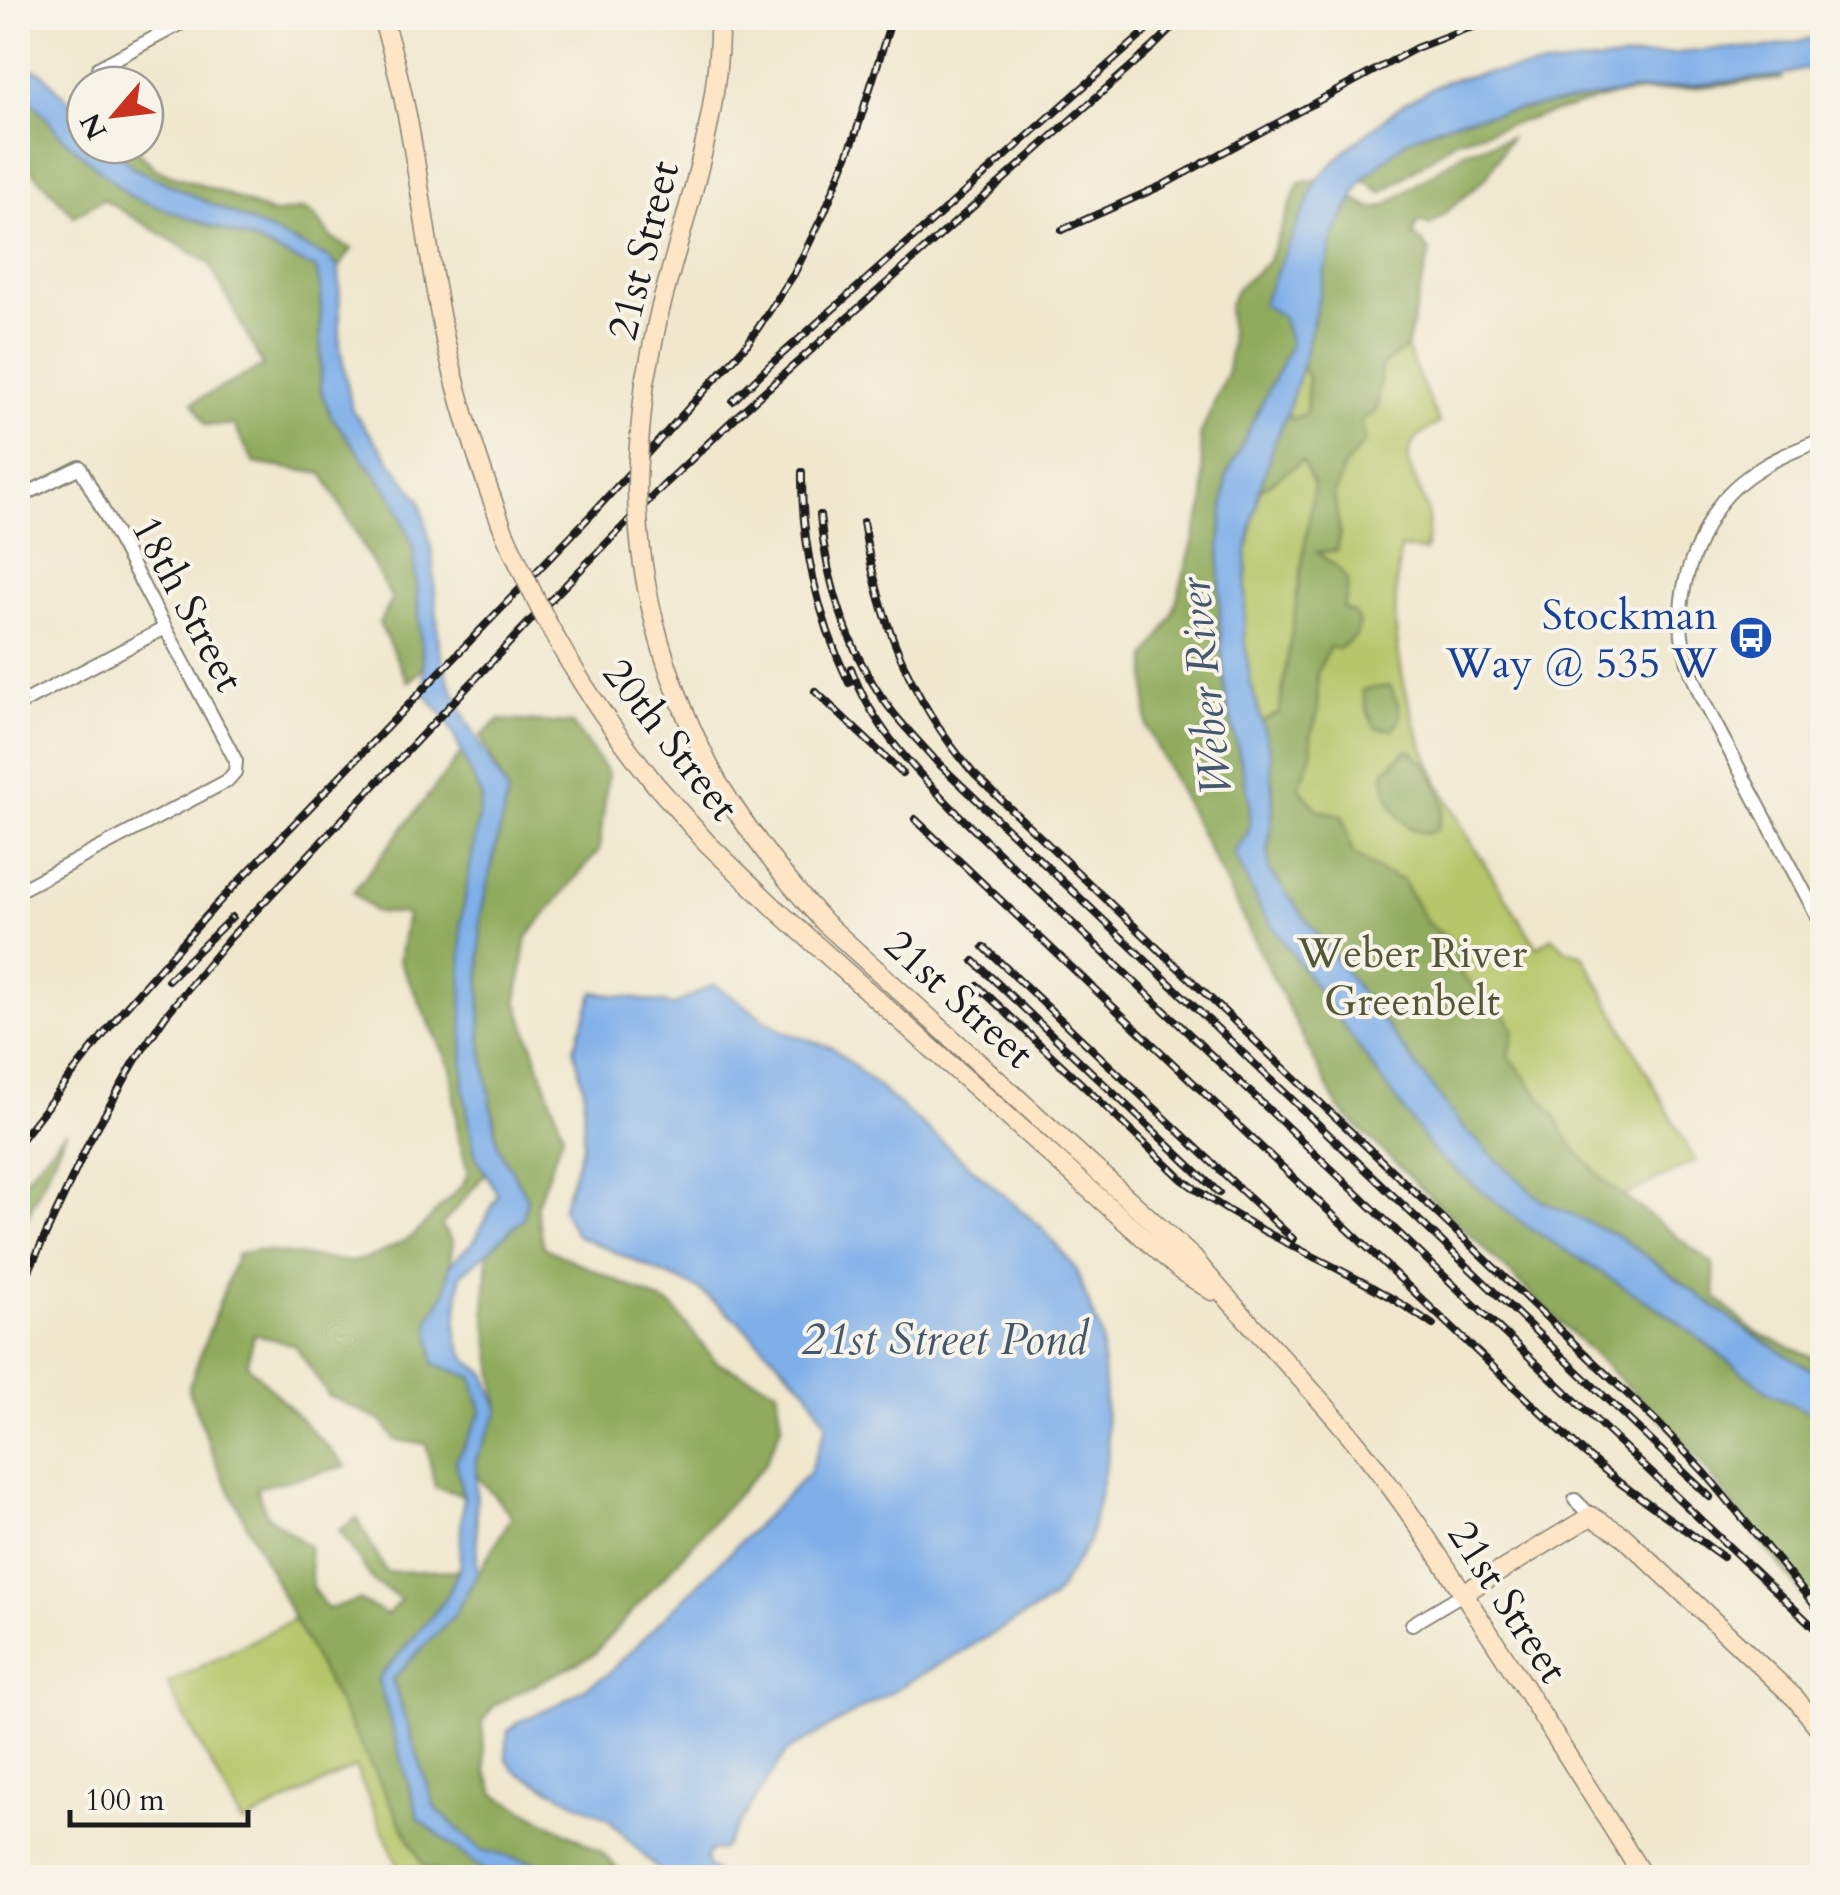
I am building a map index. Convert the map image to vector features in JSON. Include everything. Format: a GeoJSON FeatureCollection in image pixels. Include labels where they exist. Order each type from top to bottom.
{"type":"FeatureCollection","features":[{"type":"Feature","properties":{"kind":"main road","name":"20th Street"},"geometry":{"type":"LineString","coordinates":[[382,18],[405,110],[444,334],[484,480],[530,589],[573,669],[614,732],[706,842],[779,912],[1180,1270],[1229,1303]]}},
{"type":"Feature","properties":{"kind":"main road","name":"21st Street"},"geometry":{"type":"LineString","coordinates":[[719,18],[706,138],[659,315],[645,382],[639,440],[640,542],[649,594],[660,646],[694,736],[751,835],[784,879],[824,922],[1193,1258],[1360,1448],[1464,1593],[1644,1878]]}},
{"type":"Feature","properties":{"kind":"main road"},"geometry":{"type":"LineString","coordinates":[[1464,1593],[1591,1516],[1622,1536],[1664,1575],[1796,1699],[1822,1732]]}},
{"type":"Feature","properties":{"kind":"street"},"geometry":{"type":"LineString","coordinates":[[104,65],[191,18]]}},
{"type":"Feature","properties":{"kind":"street"},"geometry":{"type":"LineString","coordinates":[[1822,440],[1755,472],[1715,510],[1692,558],[1682,592],[1681,626],[1688,664],[1702,700],[1822,925]]}},
{"type":"Feature","properties":{"kind":"street","name":"18th Street"},"geometry":{"type":"LineString","coordinates":[[18,498],[80,467],[236,762],[235,772],[227,780],[18,891]]}},
{"type":"Feature","properties":{"kind":"street"},"geometry":{"type":"LineString","coordinates":[[18,705],[165,628]]}},
{"type":"Feature","properties":{"kind":"street"},"geometry":{"type":"LineString","coordinates":[[1575,1500],[1591,1516]]}},
{"type":"Feature","properties":{"kind":"street"},"geometry":{"type":"LineString","coordinates":[[1412,1624],[1464,1593]]}},
{"type":"Feature","properties":{"kind":"green space"},"geometry":{"type":"Polygon","coordinates":[[[1780,76],[1782,79],[1616,95],[1456,140],[1382,193],[1363,179],[1408,139],[1457,120],[1627,92],[1780,76]]]}},
{"type":"Feature","properties":{"kind":"green space"},"geometry":{"type":"Polygon","coordinates":[[[18,92],[28,96],[65,140],[65,165],[112,165],[251,240],[316,269],[321,291],[321,389],[330,414],[395,500],[413,545],[423,669],[408,682],[379,623],[392,599],[323,474],[254,463],[234,425],[206,425],[193,402],[263,366],[209,263],[103,199],[74,216],[18,155],[18,92]]]}},
{"type":"Feature","properties":{"kind":"green space","name":"Weber River Greenbelt"},"geometry":{"type":"Polygon","coordinates":[[[1510,138],[1486,178],[1431,225],[1418,221],[1413,234],[1430,251],[1406,348],[1381,367],[1377,410],[1361,421],[1365,442],[1343,468],[1334,496],[1340,533],[1337,551],[1317,552],[1344,575],[1348,588],[1343,609],[1354,613],[1359,623],[1356,636],[1339,649],[1330,647],[1317,672],[1318,713],[1311,734],[1312,754],[1299,787],[1318,810],[1342,815],[1353,854],[1402,880],[1427,923],[1458,946],[1462,976],[1507,1016],[1514,1031],[1509,1056],[1553,1113],[1572,1146],[1609,1185],[1713,1264],[1716,1298],[1756,1333],[1822,1361],[1822,1376],[1756,1337],[1618,1236],[1542,1202],[1462,1127],[1269,870],[1272,783],[1261,722],[1279,713],[1314,485],[1302,461],[1259,491],[1287,414],[1293,419],[1306,413],[1308,378],[1302,366],[1334,235],[1354,199],[1368,208],[1381,209],[1464,152],[1510,138]]]}},
{"type":"Feature","properties":{"kind":"green space"},"geometry":{"type":"Polygon","coordinates":[[[130,165],[152,165],[272,214],[304,209],[314,215],[333,239],[352,249],[339,268],[329,258],[130,165]]]}},
{"type":"Feature","properties":{"kind":"green space","name":"Weber River Greenbelt"},"geometry":{"type":"Polygon","coordinates":[[[1318,179],[1282,316],[1292,344],[1226,477],[1220,551],[1225,693],[1250,802],[1249,832],[1261,910],[1378,1076],[1666,1313],[1769,1392],[1822,1419],[1822,1619],[1683,1440],[1339,1109],[1147,727],[1147,658],[1172,617],[1205,499],[1200,436],[1227,373],[1231,341],[1228,307],[1237,288],[1268,262],[1299,183],[1318,179]]]}},
{"type":"Feature","properties":{"kind":"green space"},"geometry":{"type":"Polygon","coordinates":[[[1354,199],[1374,208],[1393,202],[1413,234],[1430,251],[1406,348],[1439,423],[1413,444],[1409,453],[1412,473],[1427,511],[1428,531],[1425,551],[1400,548],[1395,606],[1404,685],[1416,726],[1449,802],[1537,947],[1553,937],[1565,949],[1583,955],[1695,1161],[1624,1196],[1598,1227],[1462,1127],[1269,870],[1270,752],[1250,680],[1244,636],[1247,551],[1259,491],[1354,199]]]}},
{"type":"Feature","properties":{"kind":"green space"},"geometry":{"type":"Polygon","coordinates":[[[1390,686],[1400,719],[1393,729],[1376,728],[1362,690],[1390,686]]]}},
{"type":"Feature","properties":{"kind":"green space"},"geometry":{"type":"Polygon","coordinates":[[[499,720],[572,724],[608,773],[599,850],[527,937],[517,1001],[563,1133],[536,1206],[543,1247],[672,1306],[716,1362],[777,1389],[782,1425],[765,1464],[593,1655],[494,1705],[482,1724],[486,1771],[495,1794],[600,1851],[626,1877],[595,1877],[480,1850],[435,1808],[392,1678],[453,1616],[512,1516],[477,1476],[476,1459],[499,1410],[485,1310],[488,1252],[523,1218],[527,1198],[498,1146],[481,1041],[480,918],[508,793],[481,736],[499,720]]]}},
{"type":"Feature","properties":{"kind":"green space"},"geometry":{"type":"Polygon","coordinates":[[[1407,750],[1415,753],[1420,762],[1426,762],[1443,803],[1436,830],[1426,834],[1403,822],[1386,787],[1384,772],[1407,750]]]}},
{"type":"Feature","properties":{"kind":"green space"},"geometry":{"type":"Polygon","coordinates":[[[463,751],[482,798],[461,922],[475,1153],[486,1173],[441,1226],[453,1242],[445,1293],[429,1322],[472,1377],[482,1411],[456,1461],[463,1495],[435,1487],[426,1444],[395,1440],[383,1422],[328,1395],[295,1345],[254,1334],[247,1364],[346,1466],[256,1488],[267,1515],[309,1547],[312,1587],[327,1609],[359,1600],[387,1615],[401,1599],[374,1582],[339,1530],[357,1518],[386,1572],[459,1570],[443,1603],[378,1679],[419,1819],[491,1877],[448,1877],[423,1865],[217,1465],[188,1389],[237,1254],[255,1250],[352,1262],[374,1256],[413,1236],[464,1183],[468,1172],[458,1135],[451,1068],[399,960],[407,914],[375,912],[353,892],[463,751]]]}},
{"type":"Feature","properties":{"kind":"green space"},"geometry":{"type":"Polygon","coordinates":[[[66,1131],[18,1237],[18,1186],[66,1131]]]}},
{"type":"Feature","properties":{"kind":"green space"},"geometry":{"type":"Polygon","coordinates":[[[294,1619],[423,1865],[448,1877],[403,1877],[355,1767],[243,1824],[167,1684],[294,1619]]]}},
{"type":"Feature","properties":{"kind":"water"},"geometry":{"type":"Polygon","coordinates":[[[1822,36],[1822,64],[1780,76],[1627,92],[1457,120],[1408,139],[1363,179],[1334,235],[1302,366],[1259,491],[1247,551],[1244,636],[1250,680],[1270,752],[1273,806],[1269,870],[1462,1127],[1542,1201],[1618,1236],[1756,1337],[1822,1376],[1822,1419],[1769,1392],[1666,1313],[1525,1225],[1435,1154],[1261,910],[1234,853],[1249,831],[1250,802],[1225,693],[1220,551],[1226,477],[1291,344],[1282,316],[1262,304],[1318,179],[1347,149],[1403,104],[1446,81],[1488,73],[1717,49],[1767,48],[1822,36]]]}},
{"type":"Feature","properties":{"kind":"water"},"geometry":{"type":"Polygon","coordinates":[[[18,63],[41,72],[65,97],[65,140],[28,96],[18,92],[18,63]]]}},
{"type":"Feature","properties":{"kind":"water"},"geometry":{"type":"Polygon","coordinates":[[[94,165],[130,165],[329,258],[339,268],[340,347],[352,410],[420,500],[432,551],[439,648],[448,679],[508,793],[480,918],[481,1041],[498,1146],[527,1198],[523,1218],[461,1274],[458,1342],[467,1360],[486,1374],[499,1411],[476,1459],[477,1574],[453,1617],[392,1679],[435,1808],[481,1850],[595,1877],[491,1877],[419,1819],[378,1679],[443,1603],[459,1570],[463,1495],[456,1461],[482,1411],[472,1377],[434,1364],[429,1321],[445,1293],[450,1264],[475,1240],[498,1195],[475,1154],[464,1090],[461,922],[482,798],[447,720],[426,695],[413,545],[395,500],[330,414],[321,389],[321,291],[316,269],[251,240],[131,197],[94,165]]]}},
{"type":"Feature","properties":{"kind":"water","name":"21st Street Pond"},"geometry":{"type":"Polygon","coordinates":[[[714,984],[782,1031],[833,1048],[1042,1228],[1075,1268],[1101,1335],[1108,1454],[1089,1542],[1052,1600],[786,1752],[722,1850],[710,1852],[706,1859],[708,1867],[721,1877],[665,1877],[607,1818],[515,1771],[506,1758],[508,1731],[608,1674],[809,1473],[827,1425],[807,1389],[736,1319],[697,1288],[576,1235],[562,1209],[583,1144],[584,1091],[574,1048],[594,992],[674,1005],[714,984]]]}},
{"type":"Feature","properties":{"kind":"railway"},"geometry":{"type":"LineString","coordinates":[[18,1143],[123,1010],[217,904],[591,515],[748,343],[794,274],[825,211],[855,136],[892,18]]}},
{"type":"Feature","properties":{"kind":"railway"},"geometry":{"type":"LineString","coordinates":[[733,401],[1161,18]]}},
{"type":"Feature","properties":{"kind":"railway"},"geometry":{"type":"LineString","coordinates":[[18,1294],[89,1142],[135,1061],[166,1015],[229,939],[662,487],[1182,18]]}},
{"type":"Feature","properties":{"kind":"railway"},"geometry":{"type":"LineString","coordinates":[[1062,230],[1161,186],[1416,48],[1465,29],[1510,18]]}},
{"type":"Feature","properties":{"kind":"railway"},"geometry":{"type":"LineString","coordinates":[[802,472],[808,553],[820,607],[849,683]]}},
{"type":"Feature","properties":{"kind":"railway"},"geometry":{"type":"LineString","coordinates":[[820,515],[828,568],[853,646],[879,693],[910,733],[1710,1497]]}},
{"type":"Feature","properties":{"kind":"railway"},"geometry":{"type":"LineString","coordinates":[[863,522],[878,592],[900,656],[931,716],[974,774],[1659,1424],[1706,1474],[1822,1614]]}},
{"type":"Feature","properties":{"kind":"railway"},"geometry":{"type":"LineString","coordinates":[[851,668],[885,732],[965,821],[1822,1635]]}},
{"type":"Feature","properties":{"kind":"railway"},"geometry":{"type":"LineString","coordinates":[[815,691],[902,773]]}},
{"type":"Feature","properties":{"kind":"railway"},"geometry":{"type":"LineString","coordinates":[[915,819],[1583,1452],[1723,1557]]}},
{"type":"Feature","properties":{"kind":"railway"},"geometry":{"type":"LineString","coordinates":[[168,980],[232,917]]}},
{"type":"Feature","properties":{"kind":"railway"},"geometry":{"type":"LineString","coordinates":[[984,947],[1293,1239]]}},
{"type":"Feature","properties":{"kind":"railway"},"geometry":{"type":"LineString","coordinates":[[974,961],[1219,1193]]}},
{"type":"Feature","properties":{"kind":"railway"},"geometry":{"type":"LineString","coordinates":[[978,986],[1182,1179],[1243,1219],[1433,1325]]}},
{"type":"Feature","properties":{"kind":"place","name":"Stockman Way @ 535 W"},"geometry":{"type":"Point","coordinates":[1751,638]}},
{"type":"Feature","properties":{"kind":"water label","name":"Weber River"},"geometry":{"type":"Point","coordinates":[1204,687]}}]}
